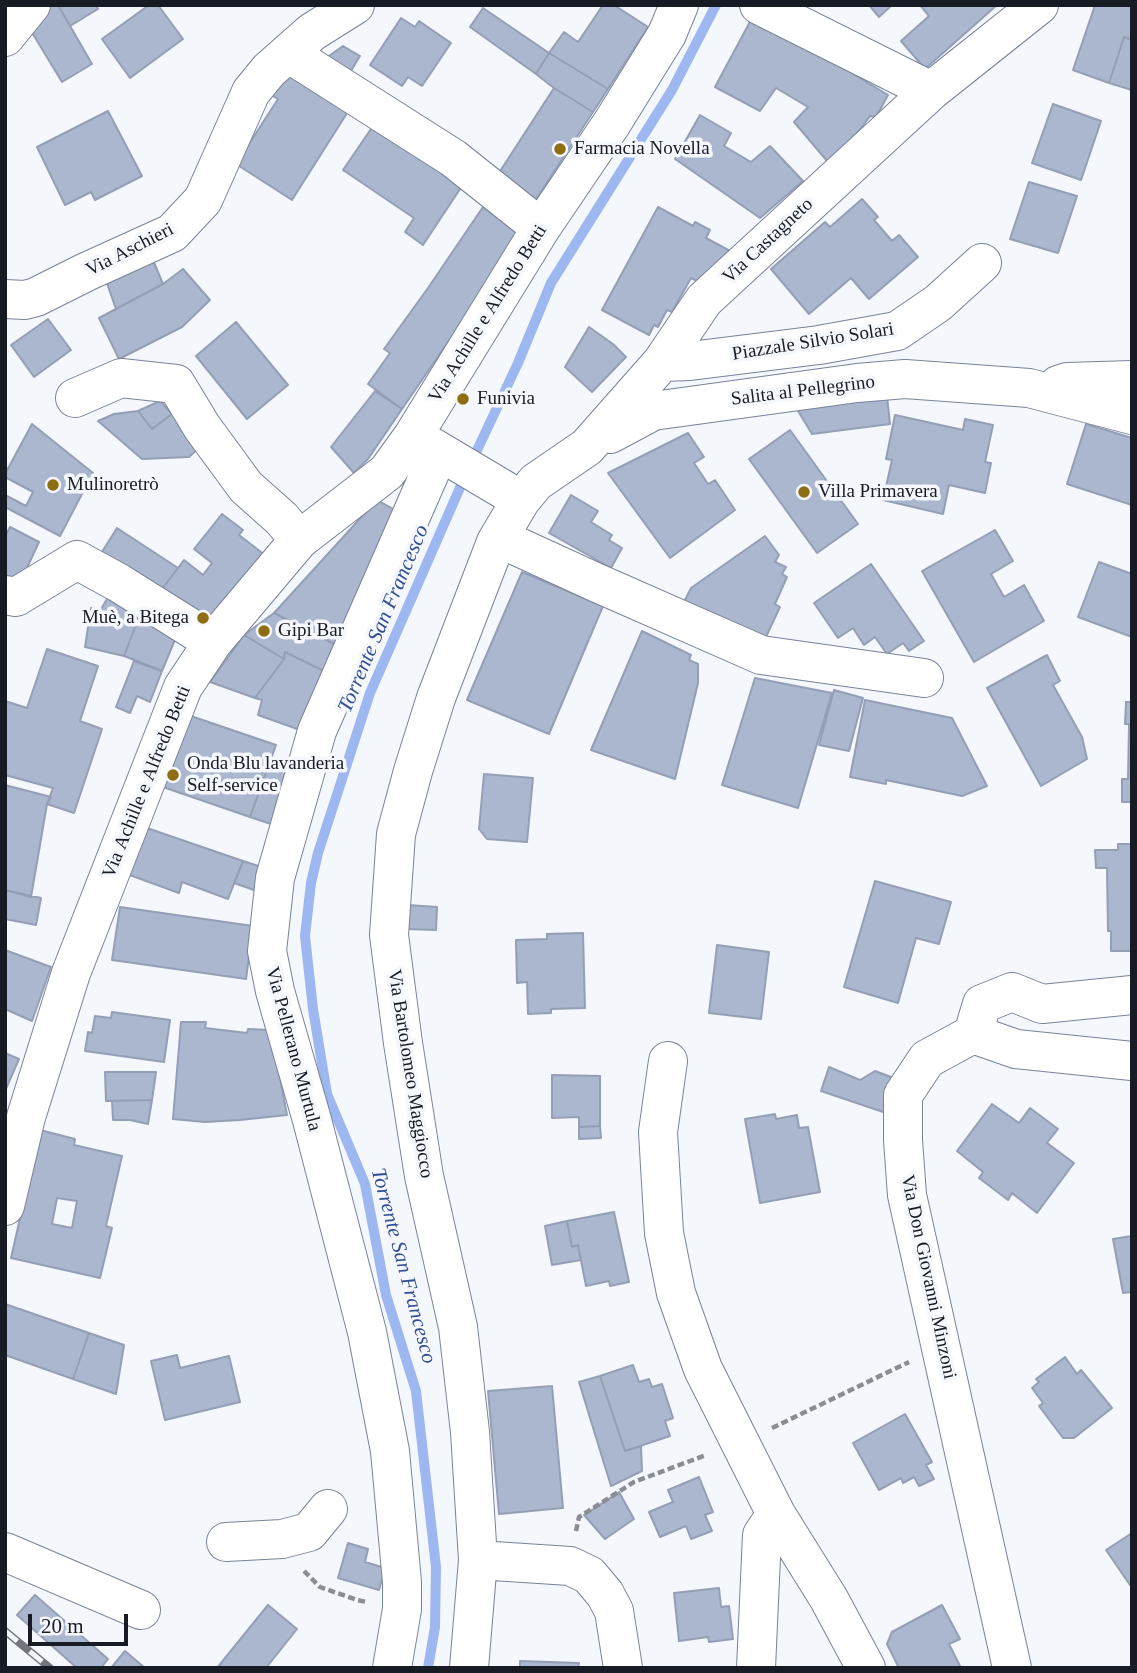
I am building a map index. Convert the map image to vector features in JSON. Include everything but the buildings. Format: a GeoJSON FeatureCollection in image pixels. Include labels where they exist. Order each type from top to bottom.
{"type":"FeatureCollection","features":[{"type":"Feature","properties":{"kind":"street"},"geometry":{"type":"LineString","coordinates":[[5,37],[31,5]]}},
{"type":"Feature","properties":{"kind":"street","name":"Via Aschieri"},"geometry":{"type":"LineString","coordinates":[[5,299],[25,300],[36,297],[172,233],[204,200],[251,92],[269,70],[312,32],[355,5]]}},
{"type":"Feature","properties":{"kind":"street","name":"Via Achille e Alfredo Betti"},"geometry":{"type":"LineString","coordinates":[[5,1206],[26,1117],[71,974],[183,687],[213,642],[299,540],[426,444],[541,228],[612,123],[667,34],[679,5]]}},
{"type":"Feature","properties":{"kind":"street"},"geometry":{"type":"LineString","coordinates":[[760,5],[931,91]]}},
{"type":"Feature","properties":{"kind":"street","name":"Via Castagneto"},"geometry":{"type":"LineString","coordinates":[[515,496],[587,447],[662,362],[704,300],[931,91],[1040,5]]}},
{"type":"Feature","properties":{"kind":"street"},"geometry":{"type":"LineString","coordinates":[[288,53],[453,158],[541,228]]}},
{"type":"Feature","properties":{"kind":"street","name":"Piazzale Silvio Solari"},"geometry":{"type":"LineString","coordinates":[[662,362],[819,345],[897,331],[938,303],[982,263]]}},
{"type":"Feature","properties":{"kind":"street"},"geometry":{"type":"LineString","coordinates":[[75,398],[121,378],[176,384],[202,427],[246,486],[282,519],[299,540]]}},
{"type":"Feature","properties":{"kind":"street","name":"Salita al Pellegrino"},"geometry":{"type":"LineString","coordinates":[[587,447],[653,411],[843,384],[905,379],[1040,391],[1067,382],[1132,380]]}},
{"type":"Feature","properties":{"kind":"street"},"geometry":{"type":"LineString","coordinates":[[1040,391],[1132,415]]}},
{"type":"Feature","properties":{"kind":"street"},"geometry":{"type":"LineString","coordinates":[[426,444],[515,496]]}},
{"type":"Feature","properties":{"kind":"street","name":"Via Pellerano Murtula"},"geometry":{"type":"LineString","coordinates":[[392,1668],[402,1609],[402,1582],[390,1451],[367,1332],[275,991],[267,951],[275,878],[317,731],[426,444]]}},
{"type":"Feature","properties":{"kind":"street","name":"Via Bartolomeo Maggiocco"},"geometry":{"type":"LineString","coordinates":[[469,1668],[478,1560],[470,1432],[458,1327],[424,1176],[389,935],[396,834],[413,771],[436,698],[515,496]]}},
{"type":"Feature","properties":{"kind":"street"},"geometry":{"type":"LineString","coordinates":[[499,538],[761,654],[925,678]]}},
{"type":"Feature","properties":{"kind":"street"},"geometry":{"type":"LineString","coordinates":[[5,595],[16,597],[77,559],[213,642]]}},
{"type":"Feature","properties":{"kind":"street"},"geometry":{"type":"LineString","coordinates":[[1132,995],[1042,1004],[1012,992],[982,1004],[973,1034],[1016,1049],[1132,1060]]}},
{"type":"Feature","properties":{"kind":"street","name":"Via Don Giovanni Minzoni"},"geometry":{"type":"LineString","coordinates":[[973,1034],[927,1059],[903,1095],[903,1140],[907,1195],[1012,1668]]}},
{"type":"Feature","properties":{"kind":"street"},"geometry":{"type":"LineString","coordinates":[[668,1061],[658,1132],[664,1233],[676,1293],[703,1369],[776,1514],[829,1599],[866,1668]]}},
{"type":"Feature","properties":{"kind":"street"},"geometry":{"type":"LineString","coordinates":[[226,1542],[282,1539],[309,1532],[328,1509]]}},
{"type":"Feature","properties":{"kind":"street"},"geometry":{"type":"LineString","coordinates":[[756,1668],[762,1535],[776,1514]]}},
{"type":"Feature","properties":{"kind":"street"},"geometry":{"type":"LineString","coordinates":[[5,1552],[141,1610]]}},
{"type":"Feature","properties":{"kind":"street"},"geometry":{"type":"LineString","coordinates":[[478,1560],[569,1566],[589,1575],[605,1594],[614,1611],[623,1668]]}},
{"type":"Feature","properties":{"kind":"path"},"geometry":{"type":"LineString","coordinates":[[320,1587],[357,1600],[402,1609]]}},
{"type":"Feature","properties":{"kind":"waterway","name":"Torrente San Francesco"},"geometry":{"type":"LineString","coordinates":[[472,461],[518,363],[551,283],[672,90],[716,5]]}},
{"type":"Feature","properties":{"kind":"waterway","name":"Torrente San Francesco"},"geometry":{"type":"LineString","coordinates":[[428,1668],[435,1627],[436,1567],[416,1391],[386,1295],[365,1184],[327,1094],[313,1009],[305,936],[311,883],[318,853],[370,693],[466,474]]}},
{"type":"Feature","properties":{"kind":"railway"},"geometry":{"type":"LineString","coordinates":[[5,1631],[50,1668]]}},
{"type":"Feature","properties":{"kind":"place","name":"Farmacia Novella"},"geometry":{"type":"Point","coordinates":[560,149]}},
{"type":"Feature","properties":{"kind":"place","name":"Funivia"},"geometry":{"type":"Point","coordinates":[463,399]}},
{"type":"Feature","properties":{"kind":"place","name":"Mulinoretrò"},"geometry":{"type":"Point","coordinates":[53,485]}},
{"type":"Feature","properties":{"kind":"place","name":"Villa Primavera"},"geometry":{"type":"Point","coordinates":[804,492]}},
{"type":"Feature","properties":{"kind":"place","name":"Muè, a Bitega"},"geometry":{"type":"Point","coordinates":[203,618]}},
{"type":"Feature","properties":{"kind":"place","name":"Gipi Bar"},"geometry":{"type":"Point","coordinates":[264,631]}},
{"type":"Feature","properties":{"kind":"place","name":"Onda Blu lavanderia Self-service"},"geometry":{"type":"Point","coordinates":[173,775]}}]}
